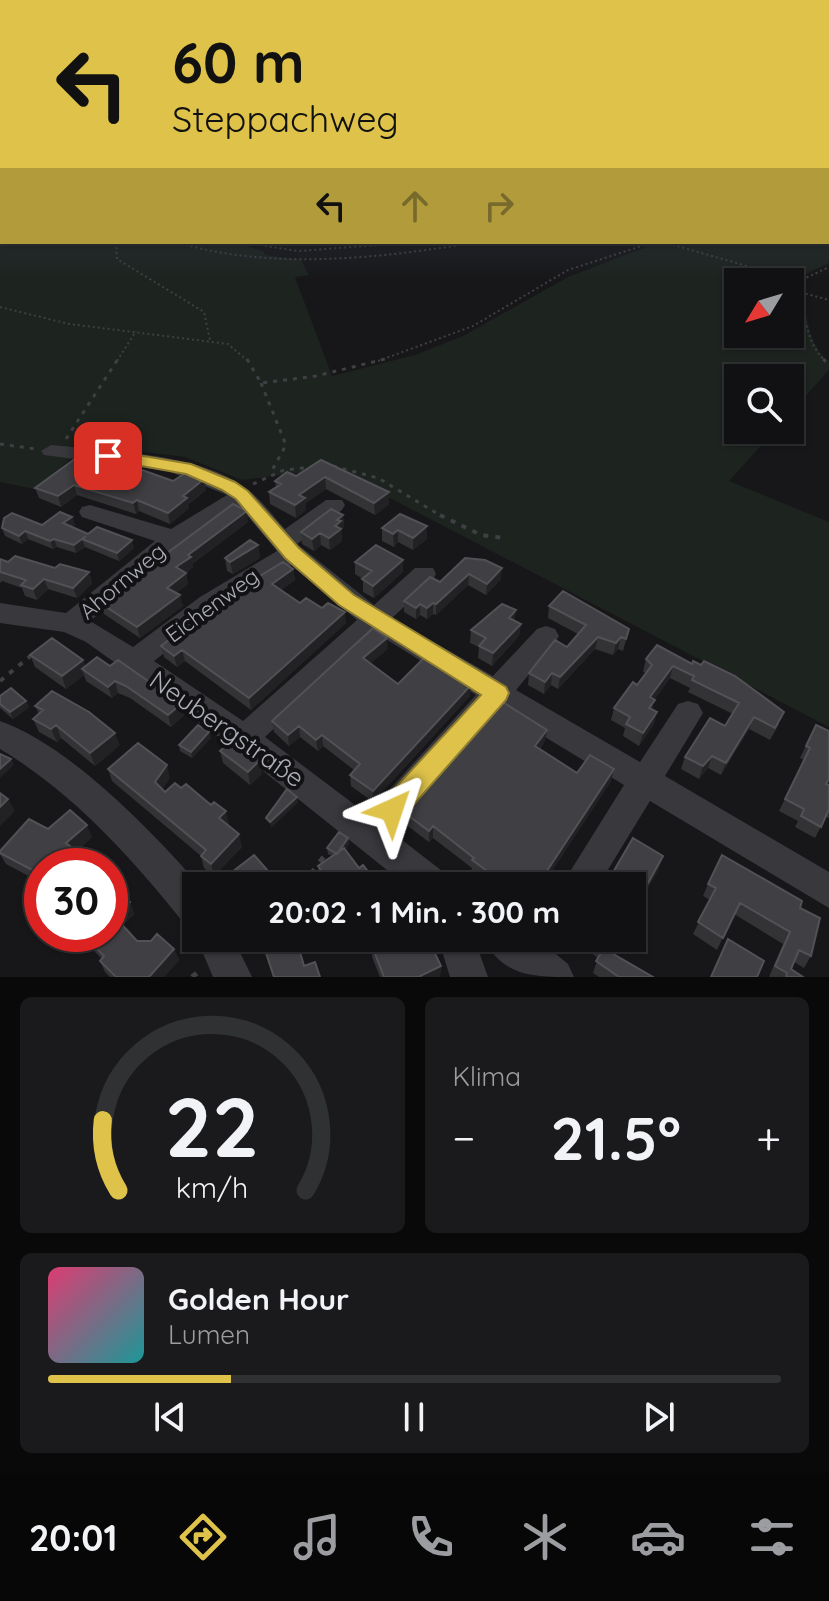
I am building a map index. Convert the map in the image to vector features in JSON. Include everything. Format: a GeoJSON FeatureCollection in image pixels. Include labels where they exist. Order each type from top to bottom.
{"type":"FeatureCollection","features":[{"type":"Feature","properties":{"kind":"street"},"geometry":{"type":"LineString","coordinates":[[57,450],[191,470],[241,494],[287,548],[375,620],[829,891]]}},
{"type":"Feature","properties":{"kind":"street","name":"Ahornweg"},"geometry":{"type":"LineString","coordinates":[[71,623],[173,539],[241,494]]}},
{"type":"Feature","properties":{"kind":"street","name":"Eichenweg"},"geometry":{"type":"LineString","coordinates":[[134,662],[287,548],[334,505]]}},
{"type":"Feature","properties":{"kind":"street","name":"Ahornweg"},"geometry":{"type":"LineString","coordinates":[[90,512],[135,524],[173,539]]}},
{"type":"Feature","properties":{"kind":"street"},"geometry":{"type":"LineString","coordinates":[[244,738],[424,574]]}},
{"type":"Feature","properties":{"kind":"street","name":"Neubergstraße"},"geometry":{"type":"LineString","coordinates":[[0,613],[71,623],[95,635],[244,738],[417,872]]}},
{"type":"Feature","properties":{"kind":"street"},"geometry":{"type":"LineString","coordinates":[[361,827],[497,693],[546,636]]}},
{"type":"Feature","properties":{"kind":"street"},"geometry":{"type":"LineString","coordinates":[[587,872],[688,713]]}},
{"type":"Feature","properties":{"kind":"street"},"geometry":{"type":"LineString","coordinates":[[0,734],[28,748],[120,828],[182,892]]}},
{"type":"Feature","properties":{"kind":"street"},"geometry":{"type":"LineString","coordinates":[[221,952],[233,977]]}},
{"type":"Feature","properties":{"kind":"street"},"geometry":{"type":"LineString","coordinates":[[461,952],[469,977]]}},
{"type":"Feature","properties":{"kind":"path"},"geometry":{"type":"LineString","coordinates":[[116,244],[117,259],[204,312],[210,340]]}},
{"type":"Feature","properties":{"kind":"path"},"geometry":{"type":"LineString","coordinates":[[186,244],[230,253],[297,257],[382,255],[464,244]]}},
{"type":"Feature","properties":{"kind":"path"},"geometry":{"type":"LineString","coordinates":[[253,244],[298,251],[393,244]]}},
{"type":"Feature","properties":{"kind":"path"},"geometry":{"type":"LineString","coordinates":[[261,383],[380,362],[475,325],[555,276],[648,244]]}},
{"type":"Feature","properties":{"kind":"path"},"geometry":{"type":"LineString","coordinates":[[670,244],[754,268]]}},
{"type":"Feature","properties":{"kind":"path"},"geometry":{"type":"LineString","coordinates":[[804,278],[829,267]]}},
{"type":"Feature","properties":{"kind":"path"},"geometry":{"type":"LineString","coordinates":[[804,293],[829,300]]}},
{"type":"Feature","properties":{"kind":"path"},"geometry":{"type":"LineString","coordinates":[[0,307],[35,319],[210,340],[244,354],[261,383],[286,445],[270,474]]}},
{"type":"Feature","properties":{"kind":"path"},"geometry":{"type":"LineString","coordinates":[[804,330],[806,340],[829,365]]}},
{"type":"Feature","properties":{"kind":"path"},"geometry":{"type":"LineString","coordinates":[[0,444],[57,450],[97,395],[136,331]]}},
{"type":"Feature","properties":{"kind":"path"},"geometry":{"type":"LineString","coordinates":[[241,494],[270,474],[320,466]]}},
{"type":"Feature","properties":{"kind":"path"},"geometry":{"type":"LineString","coordinates":[[330,466],[366,472],[465,527],[492,538],[504,538]]}},
{"type":"Feature","properties":{"kind":"path"},"geometry":{"type":"LineString","coordinates":[[0,681],[35,652]]}},
{"type":"Feature","properties":{"kind":"path"},"geometry":{"type":"LineString","coordinates":[[316,872],[361,827]]}},
{"type":"Feature","properties":{"kind":"shaded area"},"geometry":{"type":"Polygon","coordinates":[[[0,244],[238,244],[263,251],[265,255],[301,260],[309,275],[295,277],[332,376],[415,355],[463,336],[568,277],[654,244],[829,244],[829,263],[804,275],[804,268],[724,268],[724,348],[804,348],[804,309],[814,343],[829,361],[829,370],[804,398],[804,364],[724,364],[724,444],[762,444],[729,481],[829,522],[829,727],[340,472],[321,470],[242,480],[185,457],[87,445],[35,489],[0,482],[0,244]]]}},
{"type":"Feature","properties":{"kind":"building"},"geometry":{"type":"Polygon","coordinates":[[[83,453],[134,473],[139,469],[173,481],[187,472],[204,479],[168,513],[137,500],[133,503],[74,485],[58,496],[35,488],[83,453]]]}},
{"type":"Feature","properties":{"kind":"building"},"geometry":{"type":"Polygon","coordinates":[[[321,460],[389,492],[374,503],[325,477],[299,495],[305,498],[295,505],[269,492],[281,484],[275,481],[287,472],[296,476],[321,460]]]}},
{"type":"Feature","properties":{"kind":"building"},"geometry":{"type":"Polygon","coordinates":[[[233,504],[247,511],[176,567],[186,573],[167,588],[180,595],[137,627],[100,603],[233,504]]]}},
{"type":"Feature","properties":{"kind":"building"},"geometry":{"type":"Polygon","coordinates":[[[331,509],[343,515],[335,526],[341,529],[329,538],[320,533],[312,539],[301,532],[331,509]]]}},
{"type":"Feature","properties":{"kind":"building"},"geometry":{"type":"Polygon","coordinates":[[[60,512],[72,517],[63,523],[88,534],[97,527],[132,540],[117,553],[82,539],[74,545],[54,539],[50,541],[25,531],[19,536],[2,528],[4,518],[12,513],[42,525],[60,512]]]}},
{"type":"Feature","properties":{"kind":"building"},"geometry":{"type":"Polygon","coordinates":[[[400,514],[427,526],[413,538],[398,530],[393,534],[382,528],[400,514]]]}},
{"type":"Feature","properties":{"kind":"building"},"geometry":{"type":"Polygon","coordinates":[[[250,540],[258,545],[230,562],[225,558],[250,540]]]}},
{"type":"Feature","properties":{"kind":"building"},"geometry":{"type":"Polygon","coordinates":[[[376,545],[403,560],[373,586],[362,579],[372,571],[355,562],[376,545]]]}},
{"type":"Feature","properties":{"kind":"building"},"geometry":{"type":"Polygon","coordinates":[[[15,556],[55,568],[60,564],[89,572],[73,588],[44,579],[33,589],[21,585],[26,580],[0,572],[0,559],[8,562],[15,556]]]}},
{"type":"Feature","properties":{"kind":"building"},"geometry":{"type":"Polygon","coordinates":[[[465,558],[485,560],[502,568],[487,584],[469,574],[436,604],[427,608],[420,604],[416,608],[404,601],[430,577],[440,582],[465,558]]]}},
{"type":"Feature","properties":{"kind":"building"},"geometry":{"type":"Polygon","coordinates":[[[283,562],[293,569],[272,584],[300,603],[306,598],[322,608],[328,603],[345,612],[249,698],[182,650],[174,656],[161,646],[217,602],[283,562]]]}},
{"type":"Feature","properties":{"kind":"building"},"geometry":{"type":"Polygon","coordinates":[[[563,591],[629,629],[626,639],[621,637],[616,643],[598,637],[560,677],[552,673],[545,682],[529,673],[555,640],[567,647],[586,625],[549,606],[563,591]]]}},
{"type":"Feature","properties":{"kind":"building"},"geometry":{"type":"Polygon","coordinates":[[[502,604],[516,610],[509,618],[521,624],[493,653],[479,646],[486,638],[471,630],[502,604]]]}},
{"type":"Feature","properties":{"kind":"building"},"geometry":{"type":"Polygon","coordinates":[[[373,628],[387,638],[363,658],[398,684],[424,658],[471,685],[373,791],[350,775],[360,764],[322,735],[316,740],[299,726],[288,735],[272,721],[373,628]]]}},
{"type":"Feature","properties":{"kind":"building"},"geometry":{"type":"Polygon","coordinates":[[[52,638],[83,660],[62,676],[30,655],[52,638]]]}},
{"type":"Feature","properties":{"kind":"building"},"geometry":{"type":"Polygon","coordinates":[[[657,645],[692,664],[693,661],[701,665],[704,661],[735,676],[784,712],[775,728],[754,717],[726,763],[712,756],[703,766],[685,757],[710,718],[725,726],[739,703],[692,680],[694,676],[673,666],[650,697],[655,700],[649,708],[657,712],[643,733],[626,724],[630,717],[614,708],[633,682],[637,685],[652,665],[646,659],[657,645]]]}},
{"type":"Feature","properties":{"kind":"building"},"geometry":{"type":"Polygon","coordinates":[[[97,657],[110,666],[118,660],[181,704],[168,715],[126,686],[115,681],[108,687],[82,669],[97,657]]]}},
{"type":"Feature","properties":{"kind":"building"},"geometry":{"type":"Polygon","coordinates":[[[11,688],[26,701],[10,712],[0,704],[0,696],[11,688]]]}},
{"type":"Feature","properties":{"kind":"building"},"geometry":{"type":"Polygon","coordinates":[[[52,691],[89,712],[115,733],[90,753],[56,725],[51,729],[33,719],[43,710],[35,706],[52,691]]]}},
{"type":"Feature","properties":{"kind":"building"},"geometry":{"type":"Polygon","coordinates":[[[501,701],[547,730],[535,746],[577,773],[590,755],[614,769],[546,872],[488,872],[433,826],[429,831],[405,813],[501,701]]]}},
{"type":"Feature","properties":{"kind":"building"},"geometry":{"type":"Polygon","coordinates":[[[198,725],[209,732],[191,752],[179,745],[198,725]]]}},
{"type":"Feature","properties":{"kind":"building"},"geometry":{"type":"Polygon","coordinates":[[[816,725],[829,731],[829,779],[826,784],[829,785],[829,809],[821,827],[801,816],[804,809],[785,799],[810,748],[806,746],[816,725]]]}},
{"type":"Feature","properties":{"kind":"building"},"geometry":{"type":"Polygon","coordinates":[[[233,740],[259,761],[248,772],[220,751],[233,740]]]}},
{"type":"Feature","properties":{"kind":"building"},"geometry":{"type":"Polygon","coordinates":[[[138,743],[167,765],[155,782],[165,792],[175,783],[181,788],[186,784],[211,805],[214,802],[226,811],[219,818],[239,834],[211,864],[201,856],[206,850],[108,769],[138,743]]]}},
{"type":"Feature","properties":{"kind":"building"},"geometry":{"type":"Polygon","coordinates":[[[0,754],[11,759],[0,769],[0,754]]]}},
{"type":"Feature","properties":{"kind":"building"},"geometry":{"type":"Polygon","coordinates":[[[287,789],[297,797],[270,822],[266,818],[287,789]]]}},
{"type":"Feature","properties":{"kind":"building"},"geometry":{"type":"Polygon","coordinates":[[[0,793],[8,799],[0,807],[0,793]]]}},
{"type":"Feature","properties":{"kind":"building"},"geometry":{"type":"Polygon","coordinates":[[[70,810],[87,825],[66,843],[73,848],[24,848],[24,866],[0,853],[29,819],[48,829],[70,810]]]}},
{"type":"Feature","properties":{"kind":"building"},"geometry":{"type":"Polygon","coordinates":[[[339,832],[348,838],[337,854],[327,848],[339,832]]]}},
{"type":"Feature","properties":{"kind":"building"},"geometry":{"type":"Polygon","coordinates":[[[633,838],[663,856],[646,887],[646,872],[613,872],[633,838]]]}},
{"type":"Feature","properties":{"kind":"building"},"geometry":{"type":"Polygon","coordinates":[[[344,848],[359,868],[363,865],[368,872],[322,872],[318,866],[344,848]]]}},
{"type":"Feature","properties":{"kind":"building"},"geometry":{"type":"Polygon","coordinates":[[[254,855],[269,872],[232,872],[254,855]]]}},
{"type":"Feature","properties":{"kind":"building"},"geometry":{"type":"Polygon","coordinates":[[[722,855],[802,901],[800,908],[820,918],[811,956],[799,950],[791,969],[803,977],[786,977],[787,973],[775,966],[790,932],[740,903],[723,938],[698,922],[716,888],[708,884],[722,855]]]}},
{"type":"Feature","properties":{"kind":"building"},"geometry":{"type":"Polygon","coordinates":[[[128,931],[137,941],[151,941],[157,934],[174,949],[149,977],[116,977],[100,961],[104,956],[100,952],[128,952],[128,931]]]}},
{"type":"Feature","properties":{"kind":"building"},"geometry":{"type":"Polygon","coordinates":[[[728,939],[764,961],[757,977],[711,977],[728,939]]]}},
{"type":"Feature","properties":{"kind":"building"},"geometry":{"type":"Polygon","coordinates":[[[266,952],[300,952],[304,966],[315,962],[320,977],[274,977],[266,952]]]}},
{"type":"Feature","properties":{"kind":"building"},"geometry":{"type":"Polygon","coordinates":[[[374,952],[434,952],[441,966],[421,977],[384,977],[374,952]]]}},
{"type":"Feature","properties":{"kind":"building"},"geometry":{"type":"Polygon","coordinates":[[[602,952],[610,952],[653,977],[619,977],[596,961],[602,952]]]}},
{"type":"Feature","properties":{"kind":"route"},"geometry":{"type":"LineString","coordinates":[[108,456],[172,465],[211,476],[229,486],[242,495],[292,553],[347,600],[497,693],[392,810]]}}]}
